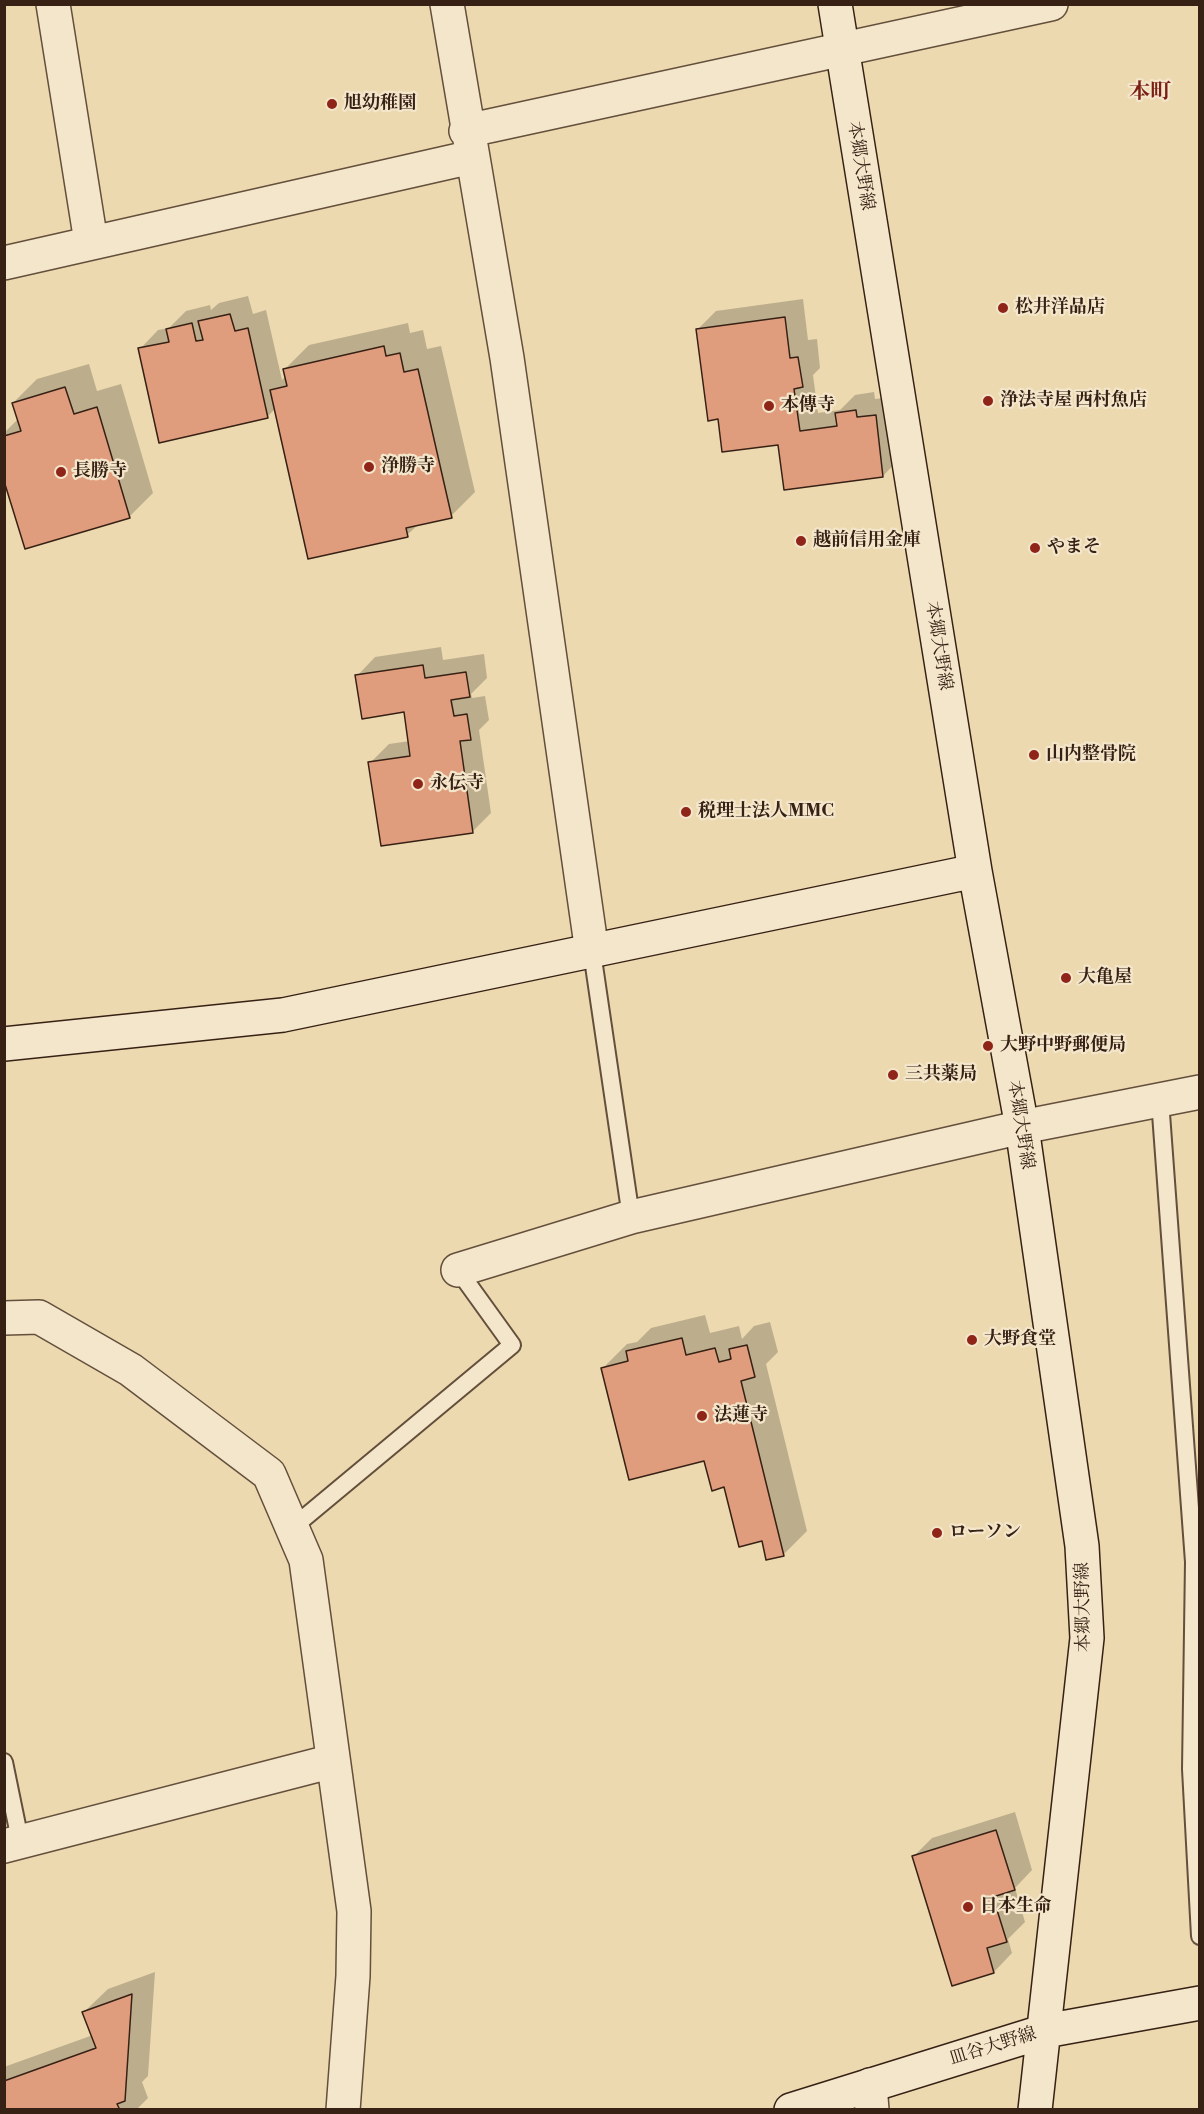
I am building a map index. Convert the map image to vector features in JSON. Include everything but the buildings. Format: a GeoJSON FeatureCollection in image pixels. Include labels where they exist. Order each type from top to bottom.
{"type":"FeatureCollection","features":[{"type":"Feature","properties":{"kind":"street"},"geometry":{"type":"LineString","coordinates":[[53,4],[91,242]]}},
{"type":"Feature","properties":{"kind":"street"},"geometry":{"type":"LineString","coordinates":[[447,4],[507,358],[592,952]]}},
{"type":"Feature","properties":{"kind":"street","name":"本郷大野線"},"geometry":{"type":"LineString","coordinates":[[835,4],[975,871],[1022,1127],[1082,1546],[1087,1638],[1035,2109]]}},
{"type":"Feature","properties":{"kind":"street"},"geometry":{"type":"LineString","coordinates":[[4,263],[842,50],[1051,4]]}},
{"type":"Feature","properties":{"kind":"street"},"geometry":{"type":"LineString","coordinates":[[4,1044],[283,1015],[975,871]]}},
{"type":"Feature","properties":{"kind":"street"},"geometry":{"type":"LineString","coordinates":[[458,1270],[631,1217],[1022,1127],[1200,1092]]}},
{"type":"Feature","properties":{"kind":"street"},"geometry":{"type":"LineString","coordinates":[[4,1318],[39,1317],[131,1370],[269,1474],[306,1560],[354,1911],[353,1976],[343,2109]]}},
{"type":"Feature","properties":{"kind":"street"},"geometry":{"type":"LineString","coordinates":[[12,1843],[333,1761]]}},
{"type":"Feature","properties":{"kind":"street","name":"皿谷大野線"},"geometry":{"type":"LineString","coordinates":[[790,2109],[871,2097],[1045,2031],[1200,2003]]}},
{"type":"Feature","properties":{"kind":"lane"},"geometry":{"type":"LineString","coordinates":[[592,952],[631,1217]]}},
{"type":"Feature","properties":{"kind":"lane"},"geometry":{"type":"LineString","coordinates":[[1160,1100],[1194,1562],[1191,1769],[1200,1936]]}},
{"type":"Feature","properties":{"kind":"lane"},"geometry":{"type":"LineString","coordinates":[[292,1528],[512,1345],[458,1270]]}},
{"type":"Feature","properties":{"kind":"lane"},"geometry":{"type":"LineString","coordinates":[[4,1762],[12,1843]]}},
{"type":"Feature","properties":{"kind":"place","name":"旭幼稚園"},"geometry":{"type":"Point","coordinates":[332,104]}},
{"type":"Feature","properties":{"kind":"place","name":"松井洋品店"},"geometry":{"type":"Point","coordinates":[1003,308]}},
{"type":"Feature","properties":{"kind":"place","name":"浄法寺屋 西村魚店"},"geometry":{"type":"Point","coordinates":[988,401]}},
{"type":"Feature","properties":{"kind":"place","name":"本傳寺"},"geometry":{"type":"Point","coordinates":[769,406]}},
{"type":"Feature","properties":{"kind":"place","name":"浄勝寺"},"geometry":{"type":"Point","coordinates":[369,467]}},
{"type":"Feature","properties":{"kind":"place","name":"長勝寺"},"geometry":{"type":"Point","coordinates":[61,472]}},
{"type":"Feature","properties":{"kind":"place","name":"越前信用金庫"},"geometry":{"type":"Point","coordinates":[801,541]}},
{"type":"Feature","properties":{"kind":"place","name":"やまそ"},"geometry":{"type":"Point","coordinates":[1035,548]}},
{"type":"Feature","properties":{"kind":"place","name":"山内整骨院"},"geometry":{"type":"Point","coordinates":[1034,755]}},
{"type":"Feature","properties":{"kind":"place","name":"永伝寺"},"geometry":{"type":"Point","coordinates":[418,784]}},
{"type":"Feature","properties":{"kind":"place","name":"税理士法人MMC"},"geometry":{"type":"Point","coordinates":[686,812]}},
{"type":"Feature","properties":{"kind":"place","name":"大亀屋"},"geometry":{"type":"Point","coordinates":[1066,978]}},
{"type":"Feature","properties":{"kind":"place","name":"大野中野郵便局"},"geometry":{"type":"Point","coordinates":[988,1046]}},
{"type":"Feature","properties":{"kind":"place","name":"三共薬局"},"geometry":{"type":"Point","coordinates":[893,1075]}},
{"type":"Feature","properties":{"kind":"place","name":"大野食堂"},"geometry":{"type":"Point","coordinates":[972,1340]}},
{"type":"Feature","properties":{"kind":"place","name":"法蓮寺"},"geometry":{"type":"Point","coordinates":[702,1416]}},
{"type":"Feature","properties":{"kind":"place","name":"ローソン"},"geometry":{"type":"Point","coordinates":[937,1533]}},
{"type":"Feature","properties":{"kind":"place","name":"日本生命"},"geometry":{"type":"Point","coordinates":[968,1907]}},
{"type":"Feature","properties":{"kind":"district","name":"本町"},"geometry":{"type":"Point","coordinates":[1150,93]}}]}
